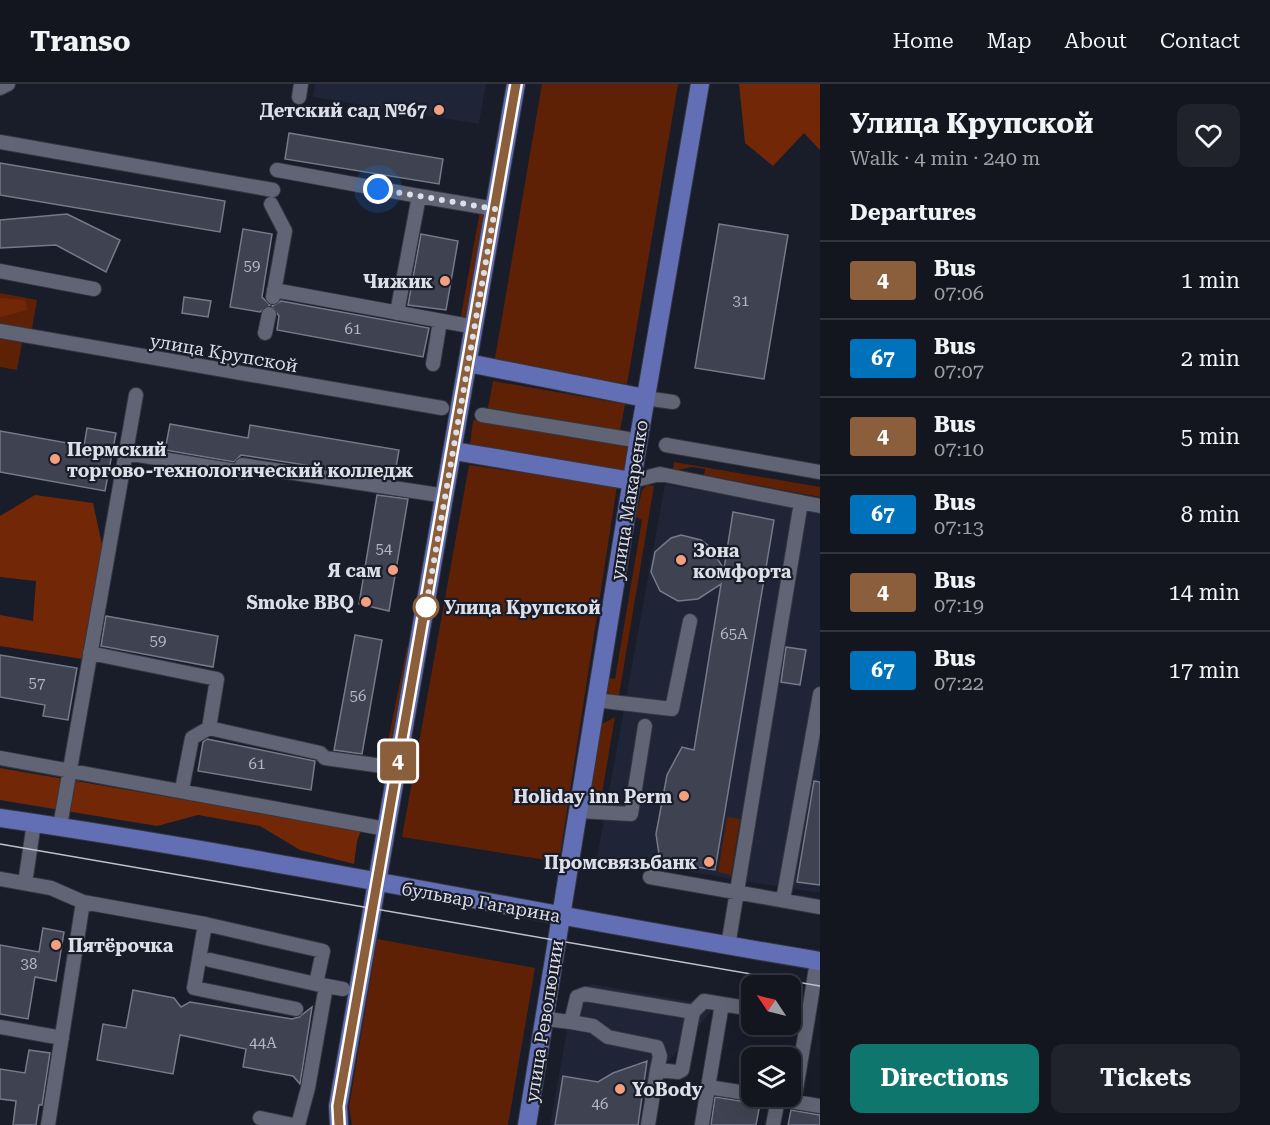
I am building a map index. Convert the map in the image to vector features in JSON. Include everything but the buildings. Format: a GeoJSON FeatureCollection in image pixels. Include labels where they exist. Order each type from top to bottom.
{"type":"FeatureCollection","features":[{"type":"Feature","properties":{"kind":"main road"},"geometry":{"type":"LineString","coordinates":[[339,1125],[338,1106],[454,451],[516,84]]}},
{"type":"Feature","properties":{"kind":"main road","name":"улица Макаренко"},"geometry":{"type":"LineString","coordinates":[[562,916],[645,398],[700,84]]}},
{"type":"Feature","properties":{"kind":"main road"},"geometry":{"type":"LineString","coordinates":[[468,363],[645,398]]}},
{"type":"Feature","properties":{"kind":"main road"},"geometry":{"type":"LineString","coordinates":[[454,451],[632,481]]}},
{"type":"Feature","properties":{"kind":"main road","name":"бульвар Гагарина"},"geometry":{"type":"LineString","coordinates":[[0,818],[248,857],[378,883],[819,961]]}},
{"type":"Feature","properties":{"kind":"main road","name":"улица Революции"},"geometry":{"type":"LineString","coordinates":[[527,1125],[562,916]]}},
{"type":"Feature","properties":{"kind":"street"},"geometry":{"type":"LineString","coordinates":[[0,88],[8,84]]}},
{"type":"Feature","properties":{"kind":"street"},"geometry":{"type":"LineString","coordinates":[[0,142],[272,197],[285,231],[273,295],[475,327]]}},
{"type":"Feature","properties":{"kind":"street"},"geometry":{"type":"LineString","coordinates":[[277,170],[495,209]]}},
{"type":"Feature","properties":{"kind":"street"},"geometry":{"type":"LineString","coordinates":[[397,313],[419,196]]}},
{"type":"Feature","properties":{"kind":"street"},"geometry":{"type":"LineString","coordinates":[[0,271],[94,289]]}},
{"type":"Feature","properties":{"kind":"street"},"geometry":{"type":"LineString","coordinates":[[265,333],[269,314]]}},
{"type":"Feature","properties":{"kind":"street"},"geometry":{"type":"LineString","coordinates":[[433,364],[440,321]]}},
{"type":"Feature","properties":{"kind":"street","name":"улица Крупской"},"geometry":{"type":"LineString","coordinates":[[0,331],[442,408]]}},
{"type":"Feature","properties":{"kind":"street"},"geometry":{"type":"LineString","coordinates":[[60,826],[136,395]]}},
{"type":"Feature","properties":{"kind":"street"},"geometry":{"type":"LineString","coordinates":[[645,398],[673,402]]}},
{"type":"Feature","properties":{"kind":"street"},"geometry":{"type":"LineString","coordinates":[[482,415],[628,439]]}},
{"type":"Feature","properties":{"kind":"street"},"geometry":{"type":"LineString","coordinates":[[666,445],[820,472]]}},
{"type":"Feature","properties":{"kind":"street"},"geometry":{"type":"LineString","coordinates":[[126,453],[242,472],[242,465],[446,496]]}},
{"type":"Feature","properties":{"kind":"street"},"geometry":{"type":"LineString","coordinates":[[632,481],[660,474],[820,506]]}},
{"type":"Feature","properties":{"kind":"street"},"geometry":{"type":"LineString","coordinates":[[728,946],[801,502]]}},
{"type":"Feature","properties":{"kind":"street"},"geometry":{"type":"LineString","coordinates":[[596,700],[672,709],[690,621]]}},
{"type":"Feature","properties":{"kind":"street"},"geometry":{"type":"LineString","coordinates":[[90,653],[217,679],[208,728]]}},
{"type":"Feature","properties":{"kind":"street"},"geometry":{"type":"LineString","coordinates":[[783,900],[820,694]]}},
{"type":"Feature","properties":{"kind":"street"},"geometry":{"type":"LineString","coordinates":[[579,811],[631,814],[645,726]]}},
{"type":"Feature","properties":{"kind":"street"},"geometry":{"type":"LineString","coordinates":[[182,789],[192,738],[208,728],[320,753],[325,758],[397,768]]}},
{"type":"Feature","properties":{"kind":"street"},"geometry":{"type":"LineString","coordinates":[[0,758],[182,789],[386,829]]}},
{"type":"Feature","properties":{"kind":"street"},"geometry":{"type":"LineString","coordinates":[[25,883],[34,823]]}},
{"type":"Feature","properties":{"kind":"street"},"geometry":{"type":"LineString","coordinates":[[650,877],[820,907]]}},
{"type":"Feature","properties":{"kind":"street"},"geometry":{"type":"LineString","coordinates":[[0,879],[51,888],[83,902],[205,924],[323,951],[308,1088],[298,1125]]}},
{"type":"Feature","properties":{"kind":"street"},"geometry":{"type":"LineString","coordinates":[[48,1125],[83,902]]}},
{"type":"Feature","properties":{"kind":"street"},"geometry":{"type":"LineString","coordinates":[[205,924],[194,988],[296,1009]]}},
{"type":"Feature","properties":{"kind":"street"},"geometry":{"type":"LineString","coordinates":[[210,960],[343,989]]}},
{"type":"Feature","properties":{"kind":"street"},"geometry":{"type":"LineString","coordinates":[[801,1056],[819,961]]}},
{"type":"Feature","properties":{"kind":"street"},"geometry":{"type":"LineString","coordinates":[[571,1023],[575,1002],[580,994],[693,1012]]}},
{"type":"Feature","properties":{"kind":"street"},"geometry":{"type":"LineString","coordinates":[[657,1070],[678,1072],[682,1070],[693,1012],[704,1001],[741,1007]]}},
{"type":"Feature","properties":{"kind":"street"},"geometry":{"type":"LineString","coordinates":[[702,1124],[722,1004]]}},
{"type":"Feature","properties":{"kind":"street"},"geometry":{"type":"LineString","coordinates":[[801,1017],[807,1018]]}},
{"type":"Feature","properties":{"kind":"street"},"geometry":{"type":"LineString","coordinates":[[546,1018],[593,1026],[608,1037],[657,1047],[660,1056],[648,1125]]}},
{"type":"Feature","properties":{"kind":"street"},"geometry":{"type":"LineString","coordinates":[[0,1027],[62,1038]]}},
{"type":"Feature","properties":{"kind":"street"},"geometry":{"type":"LineString","coordinates":[[708,1087],[741,1092]]}},
{"type":"Feature","properties":{"kind":"street"},"geometry":{"type":"LineString","coordinates":[[801,1102],[820,1106]]}},
{"type":"Feature","properties":{"kind":"street"},"geometry":{"type":"LineString","coordinates":[[772,1107],[773,1125]]}},
{"type":"Feature","properties":{"kind":"street"},"geometry":{"type":"LineString","coordinates":[[260,1118],[293,1125]]}},
{"type":"Feature","properties":{"kind":"shaded area","name":"Детский сад №67"},"geometry":{"type":"Polygon","coordinates":[[[315,84],[486,84],[479,124],[313,97],[315,84]]]}},
{"type":"Feature","properties":{"kind":"shaded area"},"geometry":{"type":"Polygon","coordinates":[[[542,84],[678,84],[627,384],[494,364],[542,84]]]}},
{"type":"Feature","properties":{"kind":"shaded area"},"geometry":{"type":"Polygon","coordinates":[[[739,84],[820,84],[820,150],[804,133],[773,166],[745,143],[739,84]]]}},
{"type":"Feature","properties":{"kind":"shaded area"},"geometry":{"type":"Polygon","coordinates":[[[480,211],[486,212],[468,319],[460,321],[480,211]]]}},
{"type":"Feature","properties":{"kind":"shaded area"},"geometry":{"type":"Polygon","coordinates":[[[0,293],[37,300],[32,329],[0,323],[0,293]]]}},
{"type":"Feature","properties":{"kind":"shaded area"},"geometry":{"type":"Polygon","coordinates":[[[0,298],[25,300],[27,310],[0,317],[0,298]]]}},
{"type":"Feature","properties":{"kind":"shaded area"},"geometry":{"type":"Polygon","coordinates":[[[0,338],[22,342],[17,370],[0,367],[0,338]]]}},
{"type":"Feature","properties":{"kind":"shaded area"},"geometry":{"type":"Polygon","coordinates":[[[493,381],[625,404],[620,431],[488,408],[493,381]]]}},
{"type":"Feature","properties":{"kind":"shaded area"},"geometry":{"type":"Polygon","coordinates":[[[473,420],[628,447],[623,472],[470,445],[473,420]]]}},
{"type":"Feature","properties":{"kind":"shaded area"},"geometry":{"type":"Polygon","coordinates":[[[674,462],[820,487],[820,497],[704,475],[705,469],[692,467],[673,471],[674,462]]]}},
{"type":"Feature","properties":{"kind":"shaded area"},"geometry":{"type":"Polygon","coordinates":[[[469,465],[617,486],[559,862],[402,837],[469,465]]]}},
{"type":"Feature","properties":{"kind":"shaded area"},"geometry":{"type":"Polygon","coordinates":[[[665,484],[820,512],[820,893],[597,857],[665,484]]]}},
{"type":"Feature","properties":{"kind":"shaded area"},"geometry":{"type":"Polygon","coordinates":[[[647,485],[654,486],[618,701],[609,694],[608,682],[609,678],[615,679],[642,520],[636,517],[642,490],[647,485]]]}},
{"type":"Feature","properties":{"kind":"shaded area"},"geometry":{"type":"Polygon","coordinates":[[[35,495],[93,503],[104,554],[83,659],[0,646],[0,615],[33,621],[36,581],[0,577],[0,516],[35,495]]]}},
{"type":"Feature","properties":{"kind":"shaded area"},"geometry":{"type":"Polygon","coordinates":[[[407,647],[410,648],[393,756],[385,756],[407,647]]]}},
{"type":"Feature","properties":{"kind":"shaded area"},"geometry":{"type":"Polygon","coordinates":[[[615,717],[599,811],[589,804],[602,724],[615,717]]]}},
{"type":"Feature","properties":{"kind":"shaded area"},"geometry":{"type":"Polygon","coordinates":[[[0,768],[361,830],[354,864],[300,850],[260,826],[198,815],[157,826],[0,800],[0,768]]]}},
{"type":"Feature","properties":{"kind":"shaded area"},"geometry":{"type":"Polygon","coordinates":[[[727,817],[740,819],[731,875],[718,872],[727,817]]]}},
{"type":"Feature","properties":{"kind":"shaded area"},"geometry":{"type":"Polygon","coordinates":[[[377,939],[535,968],[508,1125],[352,1125],[349,1107],[377,939]]]}},
{"type":"Feature","properties":{"kind":"shaded area"},"geometry":{"type":"Polygon","coordinates":[[[592,984],[716,1006],[667,1063],[654,1125],[550,1125],[572,1002],[592,984]]]}},
{"type":"Feature","properties":{"kind":"tram line"},"geometry":{"type":"LineString","coordinates":[[0,844],[820,986]]}},
{"type":"Feature","properties":{"kind":"bus line","name":"4"},"geometry":{"type":"LineString","coordinates":[[339,1125],[338,1106],[454,451],[516,84]]}},
{"type":"Feature","properties":{"kind":"place","name":"Детский сад №67"},"geometry":{"type":"Point","coordinates":[439,110]}},
{"type":"Feature","properties":{"kind":"place","name":"Чижик"},"geometry":{"type":"Point","coordinates":[445,281]}},
{"type":"Feature","properties":{"kind":"place","name":"Пермский торгово-технологический колледж"},"geometry":{"type":"Point","coordinates":[55,459]}},
{"type":"Feature","properties":{"kind":"place","name":"Зона комфорта"},"geometry":{"type":"Point","coordinates":[681,560]}},
{"type":"Feature","properties":{"kind":"place","name":"Я сам"},"geometry":{"type":"Point","coordinates":[393,570]}},
{"type":"Feature","properties":{"kind":"place","name":"Smoke BBQ"},"geometry":{"type":"Point","coordinates":[366,602]}},
{"type":"Feature","properties":{"kind":"place","name":"Улица Крупской"},"geometry":{"type":"Point","coordinates":[426,607]}},
{"type":"Feature","properties":{"kind":"place","name":"Holiday inn Perm"},"geometry":{"type":"Point","coordinates":[684,796]}},
{"type":"Feature","properties":{"kind":"place","name":"Промсвязьбанк"},"geometry":{"type":"Point","coordinates":[709,862]}},
{"type":"Feature","properties":{"kind":"place","name":"Пятёрочка"},"geometry":{"type":"Point","coordinates":[56,945]}},
{"type":"Feature","properties":{"kind":"place","name":"YoBody"},"geometry":{"type":"Point","coordinates":[620,1089]}},
{"type":"Feature","properties":{"kind":"route"},"geometry":{"type":"LineString","coordinates":[[378,189],[495,209],[426,607]]}}]}
